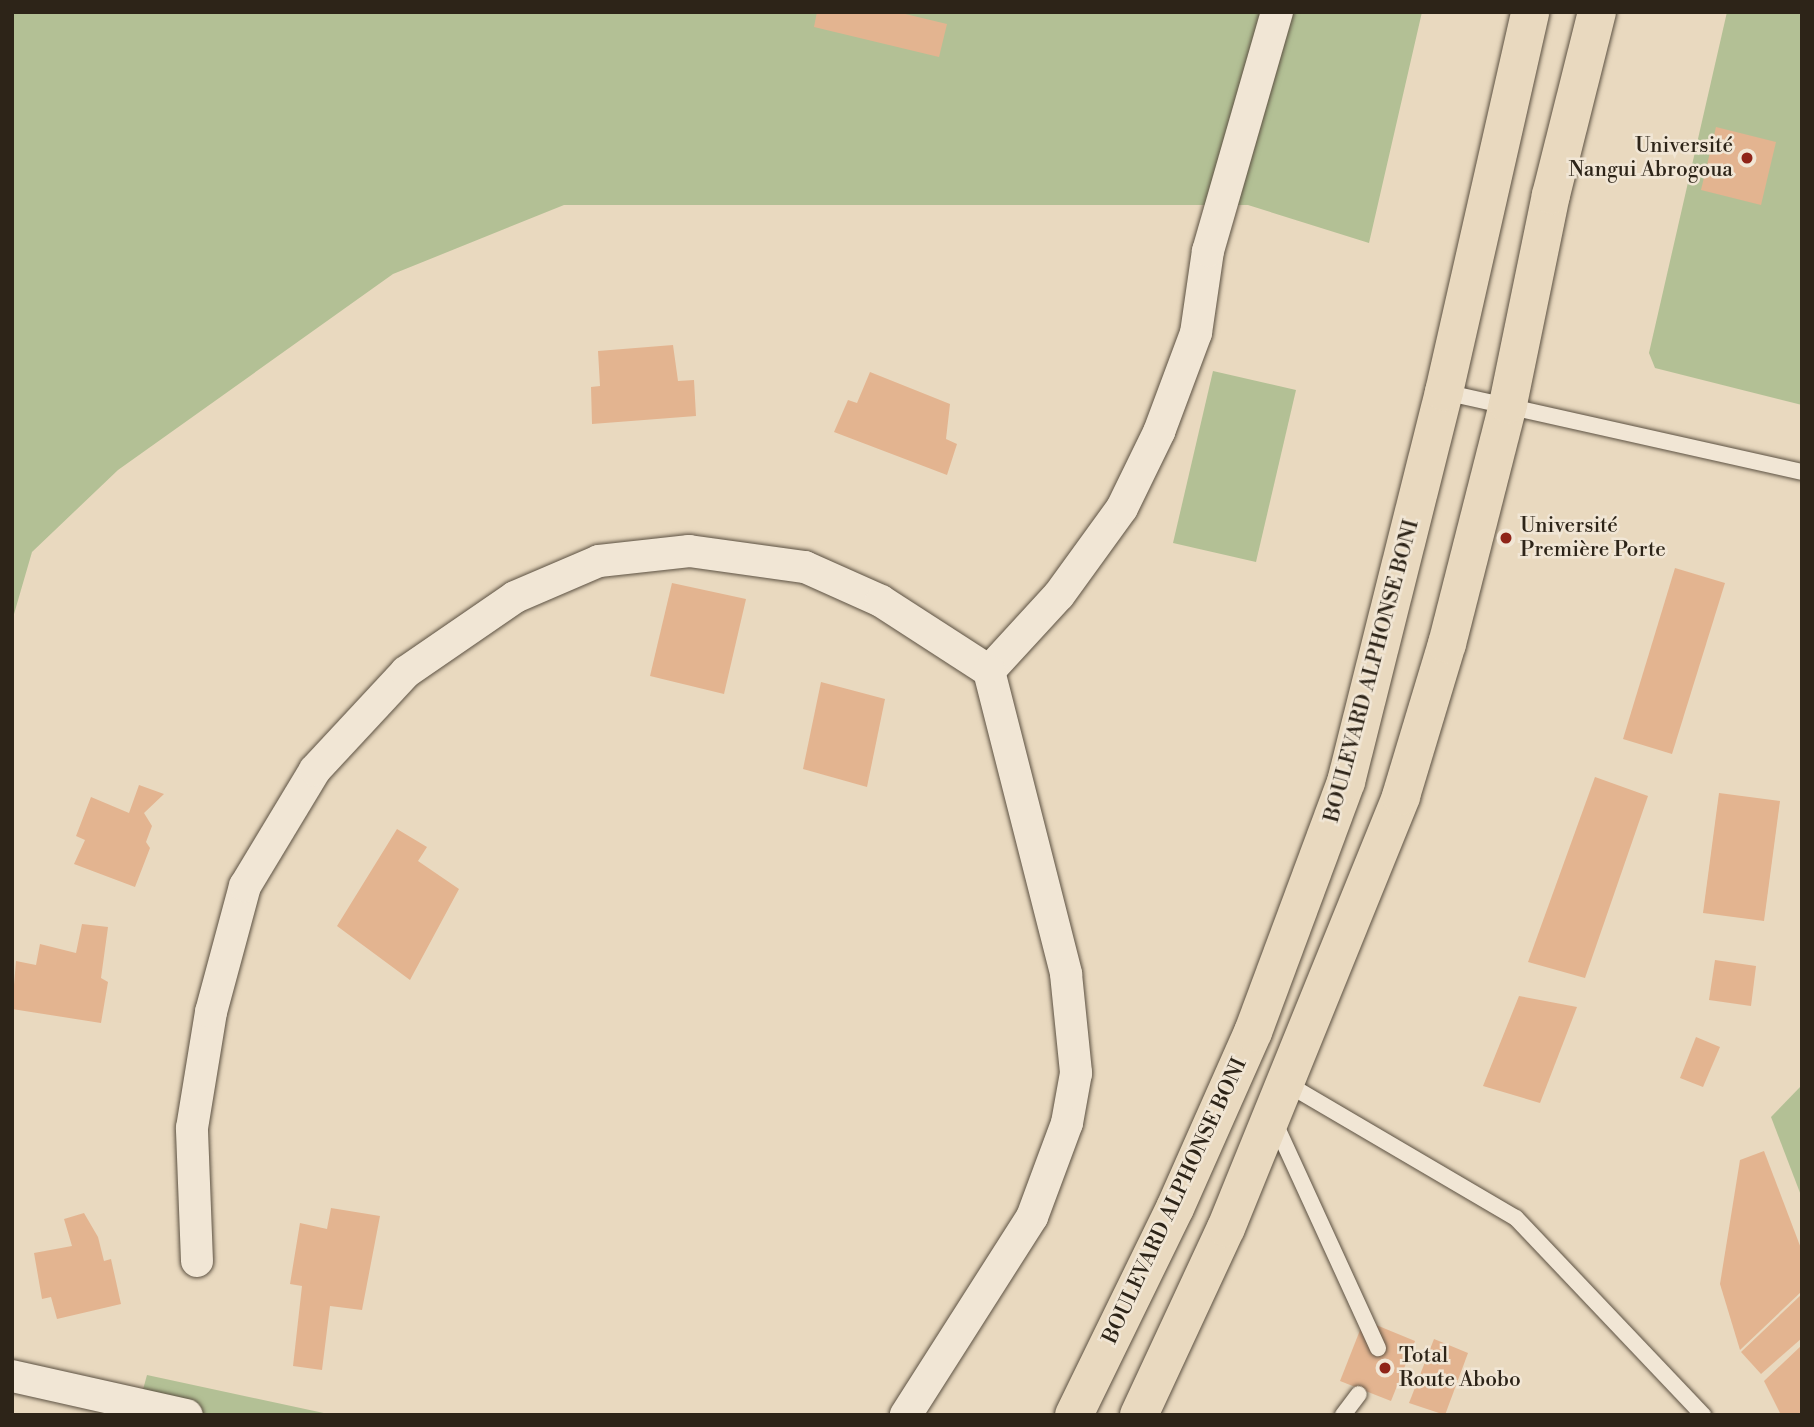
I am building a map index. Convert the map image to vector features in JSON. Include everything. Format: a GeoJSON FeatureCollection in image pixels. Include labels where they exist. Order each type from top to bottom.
{"type":"FeatureCollection","features":[{"type":"Feature","properties":{"kind":"main road","name":"BOULEVARD ALPHONSE BONI"},"geometry":{"type":"LineString","coordinates":[[1074,1415],[1175,1208],[1253,1032],[1346,782],[1444,392],[1530,12]]}},
{"type":"Feature","properties":{"kind":"main road"},"geometry":{"type":"LineString","coordinates":[[1139,1415],[1226,1228],[1401,796],[1447,644],[1508,404],[1550,195],[1597,12]]}},
{"type":"Feature","properties":{"kind":"street"},"geometry":{"type":"LineString","coordinates":[[989,671],[1059,595],[1122,508],[1159,432],[1196,333],[1208,251],[1276,12]]}},
{"type":"Feature","properties":{"kind":"street"},"geometry":{"type":"LineString","coordinates":[[197,1261],[192,1128],[211,1012],[245,886],[315,769],[406,672],[527,592],[599,561],[689,551],[804,567],[881,601],[989,671],[1066,974],[1076,1073],[1067,1123],[1031,1217],[906,1415]]}},
{"type":"Feature","properties":{"kind":"street"},"geometry":{"type":"LineString","coordinates":[[12,1376],[187,1415]]}},
{"type":"Feature","properties":{"kind":"lane"},"geometry":{"type":"LineString","coordinates":[[1444,392],[1508,404],[1802,472]]}},
{"type":"Feature","properties":{"kind":"lane"},"geometry":{"type":"LineString","coordinates":[[1277,1097],[1378,1348]]}},
{"type":"Feature","properties":{"kind":"lane"},"geometry":{"type":"LineString","coordinates":[[1277,1097],[1516,1218],[1703,1415]]}},
{"type":"Feature","properties":{"kind":"lane"},"geometry":{"type":"LineString","coordinates":[[1343,1415],[1359,1394]]}},
{"type":"Feature","properties":{"kind":"green space"},"geometry":{"type":"Polygon","coordinates":[[[12,12],[1422,12],[1369,243],[1248,205],[564,205],[393,274],[118,470],[32,552],[12,621],[12,12]]]}},
{"type":"Feature","properties":{"kind":"green space","name":"Université Nangui Abrogoua"},"geometry":{"type":"Polygon","coordinates":[[[1727,12],[1802,12],[1802,405],[1655,368],[1649,353],[1727,12]]]}},
{"type":"Feature","properties":{"kind":"green space"},"geometry":{"type":"Polygon","coordinates":[[[1213,371],[1296,390],[1256,562],[1173,543],[1213,371]]]}},
{"type":"Feature","properties":{"kind":"green space"},"geometry":{"type":"Polygon","coordinates":[[[1802,1085],[1802,1198],[1771,1117],[1802,1085]]]}},
{"type":"Feature","properties":{"kind":"green space"},"geometry":{"type":"Polygon","coordinates":[[[147,1375],[333,1415],[136,1415],[147,1375]]]}},
{"type":"Feature","properties":{"kind":"building"},"geometry":{"type":"Polygon","coordinates":[[[817,12],[897,12],[947,24],[939,57],[814,27],[817,12]]]}},
{"type":"Feature","properties":{"kind":"building"},"geometry":{"type":"Polygon","coordinates":[[[1716,127],[1776,142],[1761,205],[1701,190],[1716,127]]]}},
{"type":"Feature","properties":{"kind":"building"},"geometry":{"type":"Polygon","coordinates":[[[673,345],[678,381],[694,380],[696,416],[592,424],[591,387],[600,386],[598,351],[673,345]]]}},
{"type":"Feature","properties":{"kind":"building"},"geometry":{"type":"Polygon","coordinates":[[[870,372],[950,404],[946,439],[957,444],[947,475],[834,432],[848,400],[857,403],[870,372]]]}},
{"type":"Feature","properties":{"kind":"building"},"geometry":{"type":"Polygon","coordinates":[[[1675,568],[1725,583],[1672,754],[1623,739],[1675,568]]]}},
{"type":"Feature","properties":{"kind":"building"},"geometry":{"type":"Polygon","coordinates":[[[672,583],[746,599],[724,694],[650,676],[672,583]]]}},
{"type":"Feature","properties":{"kind":"building"},"geometry":{"type":"Polygon","coordinates":[[[821,682],[885,699],[867,787],[803,769],[821,682]]]}},
{"type":"Feature","properties":{"kind":"building"},"geometry":{"type":"Polygon","coordinates":[[[1595,777],[1648,796],[1585,978],[1528,962],[1595,777]]]}},
{"type":"Feature","properties":{"kind":"building"},"geometry":{"type":"Polygon","coordinates":[[[139,785],[164,794],[144,813],[152,826],[146,842],[150,848],[135,887],[74,864],[85,840],[76,836],[91,797],[129,813],[139,785]]]}},
{"type":"Feature","properties":{"kind":"building"},"geometry":{"type":"Polygon","coordinates":[[[1719,793],[1780,801],[1764,921],[1703,913],[1719,793]]]}},
{"type":"Feature","properties":{"kind":"building"},"geometry":{"type":"Polygon","coordinates":[[[397,829],[427,847],[418,861],[459,889],[410,980],[337,926],[397,829]]]}},
{"type":"Feature","properties":{"kind":"building"},"geometry":{"type":"Polygon","coordinates":[[[82,924],[108,927],[101,978],[108,982],[101,1023],[12,1009],[16,961],[36,965],[40,944],[76,953],[82,924]]]}},
{"type":"Feature","properties":{"kind":"building"},"geometry":{"type":"Polygon","coordinates":[[[1715,960],[1756,966],[1751,1006],[1709,1000],[1715,960]]]}},
{"type":"Feature","properties":{"kind":"building"},"geometry":{"type":"Polygon","coordinates":[[[1519,996],[1577,1007],[1540,1103],[1483,1086],[1519,996]]]}},
{"type":"Feature","properties":{"kind":"building"},"geometry":{"type":"Polygon","coordinates":[[[1696,1037],[1720,1047],[1703,1087],[1680,1078],[1696,1037]]]}},
{"type":"Feature","properties":{"kind":"building"},"geometry":{"type":"Polygon","coordinates":[[[1764,1151],[1802,1251],[1802,1291],[1740,1350],[1720,1284],[1740,1160],[1764,1151]]]}},
{"type":"Feature","properties":{"kind":"building"},"geometry":{"type":"Polygon","coordinates":[[[331,1208],[380,1216],[362,1310],[330,1306],[322,1370],[293,1366],[302,1286],[290,1284],[300,1223],[327,1229],[331,1208]]]}},
{"type":"Feature","properties":{"kind":"building"},"geometry":{"type":"Polygon","coordinates":[[[84,1213],[98,1237],[104,1261],[111,1259],[121,1304],[57,1319],[51,1297],[42,1299],[34,1253],[72,1246],[64,1219],[84,1213]]]}},
{"type":"Feature","properties":{"kind":"building"},"geometry":{"type":"Polygon","coordinates":[[[1802,1294],[1802,1338],[1761,1374],[1741,1352],[1802,1294]]]}},
{"type":"Feature","properties":{"kind":"building"},"geometry":{"type":"Polygon","coordinates":[[[1364,1320],[1415,1341],[1391,1401],[1340,1381],[1364,1320]]]}},
{"type":"Feature","properties":{"kind":"building"},"geometry":{"type":"Polygon","coordinates":[[[1434,1339],[1468,1353],[1445,1415],[1409,1403],[1434,1339]]]}},
{"type":"Feature","properties":{"kind":"building"},"geometry":{"type":"Polygon","coordinates":[[[1802,1345],[1802,1415],[1781,1415],[1764,1381],[1802,1345]]]}},
{"type":"Feature","properties":{"kind":"place","name":"Université Nangui Abrogoua"},"geometry":{"type":"Point","coordinates":[1747,158]}},
{"type":"Feature","properties":{"kind":"place","name":"Université Première Porte"},"geometry":{"type":"Point","coordinates":[1506,538]}},
{"type":"Feature","properties":{"kind":"place","name":"Total Route Abobo"},"geometry":{"type":"Point","coordinates":[1385,1368]}}]}
